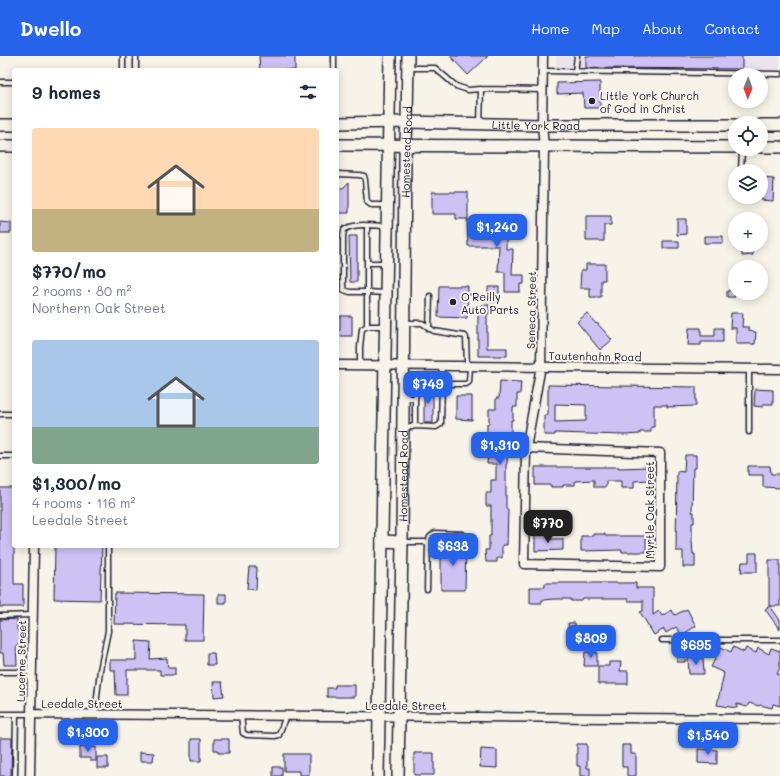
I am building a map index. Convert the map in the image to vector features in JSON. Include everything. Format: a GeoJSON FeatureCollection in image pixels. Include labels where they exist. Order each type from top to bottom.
{"type":"FeatureCollection","features":[{"type":"Feature","properties":{"kind":"main road","name":"Homestead Road"},"geometry":{"type":"LineString","coordinates":[[378,776],[390,56]]}},
{"type":"Feature","properties":{"kind":"main road","name":"Homestead Road"},"geometry":{"type":"LineString","coordinates":[[398,776],[402,542],[405,145],[407,122],[408,56]]}},
{"type":"Feature","properties":{"kind":"main road","name":"Little York Road"},"geometry":{"type":"LineString","coordinates":[[339,123],[407,122],[542,125],[728,125]]}},
{"type":"Feature","properties":{"kind":"main road"},"geometry":{"type":"LineString","coordinates":[[0,125],[12,125]]}},
{"type":"Feature","properties":{"kind":"main road"},"geometry":{"type":"LineString","coordinates":[[768,125],[780,125]]}},
{"type":"Feature","properties":{"kind":"main road","name":"Little York Road"},"geometry":{"type":"LineString","coordinates":[[339,145],[388,144],[544,147],[728,147]]}},
{"type":"Feature","properties":{"kind":"main road"},"geometry":{"type":"LineString","coordinates":[[0,146],[12,146]]}},
{"type":"Feature","properties":{"kind":"main road"},"geometry":{"type":"LineString","coordinates":[[768,147],[780,147]]}},
{"type":"Feature","properties":{"kind":"main road"},"geometry":{"type":"LineString","coordinates":[[382,540],[402,542]]}},
{"type":"Feature","properties":{"kind":"street","name":"Seneca Street"},"geometry":{"type":"LineString","coordinates":[[543,56],[542,125],[544,147],[541,366],[526,448],[524,564],[660,567]]}},
{"type":"Feature","properties":{"kind":"street","name":"Tautenhahn Road"},"geometry":{"type":"LineString","coordinates":[[339,365],[780,368]]}},
{"type":"Feature","properties":{"kind":"street","name":"Myrtle Oak Street"},"geometry":{"type":"LineString","coordinates":[[526,448],[660,453],[660,567]]}},
{"type":"Feature","properties":{"kind":"street","name":"Lucerne Street"},"geometry":{"type":"LineString","coordinates":[[30,776],[34,548]]}},
{"type":"Feature","properties":{"kind":"street","name":"Leedale Street"},"geometry":{"type":"LineString","coordinates":[[31,714],[780,719]]}},
{"type":"Feature","properties":{"kind":"lane"},"geometry":{"type":"LineString","coordinates":[[123,56],[123,68]]}},
{"type":"Feature","properties":{"kind":"lane"},"geometry":{"type":"LineString","coordinates":[[136,56],[136,68]]}},
{"type":"Feature","properties":{"kind":"lane"},"geometry":{"type":"LineString","coordinates":[[334,56],[334,68]]}},
{"type":"Feature","properties":{"kind":"lane"},"geometry":{"type":"LineString","coordinates":[[575,72],[576,56]]}},
{"type":"Feature","properties":{"kind":"lane"},"geometry":{"type":"LineString","coordinates":[[408,68],[435,68],[456,86],[468,90],[542,90]]}},
{"type":"Feature","properties":{"kind":"lane"},"geometry":{"type":"LineString","coordinates":[[542,71],[780,74]]}},
{"type":"Feature","properties":{"kind":"lane"},"geometry":{"type":"LineString","coordinates":[[0,82],[12,82]]}},
{"type":"Feature","properties":{"kind":"lane"},"geometry":{"type":"LineString","coordinates":[[480,124],[481,89]]}},
{"type":"Feature","properties":{"kind":"lane"},"geometry":{"type":"LineString","coordinates":[[339,174],[364,176],[367,202],[387,206]]}},
{"type":"Feature","properties":{"kind":"lane"},"geometry":{"type":"LineString","coordinates":[[366,326],[367,226]]}},
{"type":"Feature","properties":{"kind":"lane"},"geometry":{"type":"LineString","coordinates":[[386,293],[350,292],[344,290],[343,237],[344,230],[348,227],[387,226]]}},
{"type":"Feature","properties":{"kind":"lane"},"geometry":{"type":"LineString","coordinates":[[367,263],[386,263]]}},
{"type":"Feature","properties":{"kind":"lane"},"geometry":{"type":"LineString","coordinates":[[429,329],[430,296]]}},
{"type":"Feature","properties":{"kind":"lane"},"geometry":{"type":"LineString","coordinates":[[404,323],[422,323],[434,331],[465,336],[466,338],[469,380],[466,384],[419,382],[417,385],[415,400],[414,426]]}},
{"type":"Feature","properties":{"kind":"lane"},"geometry":{"type":"LineString","coordinates":[[360,365],[362,329],[366,326],[386,326]]}},
{"type":"Feature","properties":{"kind":"lane"},"geometry":{"type":"LineString","coordinates":[[403,427],[436,427],[440,424],[442,366]]}},
{"type":"Feature","properties":{"kind":"lane"},"geometry":{"type":"LineString","coordinates":[[749,368],[749,432]]}},
{"type":"Feature","properties":{"kind":"lane"},"geometry":{"type":"LineString","coordinates":[[403,398],[413,398],[415,400]]}},
{"type":"Feature","properties":{"kind":"lane"},"geometry":{"type":"LineString","coordinates":[[0,414],[12,414]]}},
{"type":"Feature","properties":{"kind":"lane"},"geometry":{"type":"LineString","coordinates":[[0,456],[12,456]]}},
{"type":"Feature","properties":{"kind":"lane"},"geometry":{"type":"LineString","coordinates":[[427,589],[428,542],[430,537],[435,533],[462,534]]}},
{"type":"Feature","properties":{"kind":"lane"},"geometry":{"type":"LineString","coordinates":[[402,542],[428,542]]}},
{"type":"Feature","properties":{"kind":"lane"},"geometry":{"type":"LineString","coordinates":[[95,714],[100,670],[108,632],[108,548]]}},
{"type":"Feature","properties":{"kind":"lane"},"geometry":{"type":"LineString","coordinates":[[0,616],[33,615]]}},
{"type":"Feature","properties":{"kind":"lane"},"geometry":{"type":"LineString","coordinates":[[662,640],[780,640]]}},
{"type":"Feature","properties":{"kind":"lane"},"geometry":{"type":"LineString","coordinates":[[0,672],[32,672]]}},
{"type":"Feature","properties":{"kind":"lane"},"geometry":{"type":"LineString","coordinates":[[0,714],[31,714]]}},
{"type":"Feature","properties":{"kind":"lane"},"geometry":{"type":"LineString","coordinates":[[15,776],[16,714]]}},
{"type":"Feature","properties":{"kind":"lane"},"geometry":{"type":"LineString","coordinates":[[241,715],[243,733],[247,735],[275,736],[279,735],[281,732],[286,715]]}},
{"type":"Feature","properties":{"kind":"shaded area"},"geometry":{"type":"Polygon","coordinates":[[[556,56],[780,56],[780,78],[768,78],[768,68],[728,68],[728,77],[556,76],[556,56]]]}},
{"type":"Feature","properties":{"kind":"building"},"geometry":{"type":"Polygon","coordinates":[[[259,56],[295,56],[295,68],[260,68],[259,56]]]}},
{"type":"Feature","properties":{"kind":"building"},"geometry":{"type":"Polygon","coordinates":[[[450,56],[488,56],[468,75],[450,56]]]}},
{"type":"Feature","properties":{"kind":"building"},"geometry":{"type":"Polygon","coordinates":[[[586,56],[742,56],[742,68],[586,68],[586,56]]]}},
{"type":"Feature","properties":{"kind":"building","name":"Little York Church of God in Christ"},"geometry":{"type":"Polygon","coordinates":[[[600,82],[600,108],[584,108],[583,93],[557,94],[557,83],[600,82]]]}},
{"type":"Feature","properties":{"kind":"building"},"geometry":{"type":"Polygon","coordinates":[[[768,179],[774,179],[773,201],[768,201],[768,179]]]}},
{"type":"Feature","properties":{"kind":"building"},"geometry":{"type":"Polygon","coordinates":[[[349,182],[349,213],[339,213],[339,188],[343,188],[349,182]]]}},
{"type":"Feature","properties":{"kind":"building"},"geometry":{"type":"Polygon","coordinates":[[[432,192],[468,192],[468,219],[456,219],[456,214],[432,214],[432,192]]]}},
{"type":"Feature","properties":{"kind":"building"},"geometry":{"type":"Polygon","coordinates":[[[586,216],[611,216],[611,225],[604,225],[604,241],[586,241],[586,216]]]}},
{"type":"Feature","properties":{"kind":"building"},"geometry":{"type":"Polygon","coordinates":[[[494,219],[514,220],[513,235],[506,235],[506,249],[513,249],[512,275],[524,275],[524,284],[520,284],[520,292],[505,292],[505,272],[498,272],[499,246],[468,246],[467,220],[477,220],[477,227],[494,228],[494,219]]]}},
{"type":"Feature","properties":{"kind":"building"},"geometry":{"type":"Polygon","coordinates":[[[677,219],[686,219],[686,234],[677,235],[677,219]]]}},
{"type":"Feature","properties":{"kind":"building"},"geometry":{"type":"Polygon","coordinates":[[[0,222],[11,223],[11,233],[0,233],[0,222]]]}},
{"type":"Feature","properties":{"kind":"building"},"geometry":{"type":"Polygon","coordinates":[[[349,236],[357,236],[357,282],[350,282],[349,236]]]}},
{"type":"Feature","properties":{"kind":"building"},"geometry":{"type":"Polygon","coordinates":[[[704,236],[723,236],[723,243],[704,243],[704,236]]]}},
{"type":"Feature","properties":{"kind":"building"},"geometry":{"type":"Polygon","coordinates":[[[663,241],[679,241],[679,248],[663,248],[663,241]]]}},
{"type":"Feature","properties":{"kind":"building"},"geometry":{"type":"Polygon","coordinates":[[[742,252],[753,252],[753,255],[742,256],[742,252]]]}},
{"type":"Feature","properties":{"kind":"building"},"geometry":{"type":"Polygon","coordinates":[[[586,264],[605,264],[605,280],[601,280],[601,297],[590,297],[590,288],[580,288],[581,270],[586,270],[586,264]]]}},
{"type":"Feature","properties":{"kind":"building","name":"O'Reilly Auto Parts"},"geometry":{"type":"Polygon","coordinates":[[[439,286],[468,286],[467,318],[438,317],[439,286]]]}},
{"type":"Feature","properties":{"kind":"building"},"geometry":{"type":"Polygon","coordinates":[[[488,287],[499,287],[499,302],[488,302],[488,287]]]}},
{"type":"Feature","properties":{"kind":"building"},"geometry":{"type":"Polygon","coordinates":[[[481,305],[489,305],[489,314],[487,314],[487,348],[507,348],[507,356],[478,356],[478,314],[480,314],[481,305]]]}},
{"type":"Feature","properties":{"kind":"building"},"geometry":{"type":"Polygon","coordinates":[[[587,313],[612,340],[600,350],[577,322],[587,313]]]}},
{"type":"Feature","properties":{"kind":"building"},"geometry":{"type":"Polygon","coordinates":[[[731,313],[743,313],[742,327],[749,327],[749,331],[756,332],[755,344],[736,344],[736,328],[730,328],[731,313]]]}},
{"type":"Feature","properties":{"kind":"building"},"geometry":{"type":"Polygon","coordinates":[[[340,316],[352,316],[352,336],[339,336],[340,316]]]}},
{"type":"Feature","properties":{"kind":"building"},"geometry":{"type":"Polygon","coordinates":[[[689,328],[701,328],[701,336],[715,336],[715,328],[723,328],[723,342],[701,342],[701,345],[688,345],[689,328]]]}},
{"type":"Feature","properties":{"kind":"building"},"geometry":{"type":"Polygon","coordinates":[[[500,381],[521,382],[520,394],[517,394],[517,407],[513,407],[511,435],[508,435],[506,464],[506,509],[508,509],[507,545],[502,545],[502,558],[497,558],[497,562],[486,562],[485,550],[489,550],[489,536],[491,536],[491,506],[486,506],[486,493],[491,493],[491,480],[496,480],[496,464],[487,464],[490,435],[487,435],[487,424],[489,424],[489,409],[496,409],[496,398],[499,398],[500,381]]]}},
{"type":"Feature","properties":{"kind":"building"},"geometry":{"type":"Polygon","coordinates":[[[548,385],[696,387],[696,406],[667,407],[667,405],[654,405],[654,427],[651,427],[651,432],[640,432],[640,434],[625,435],[555,433],[555,435],[544,435],[544,415],[548,415],[548,385]],[[555,404],[555,422],[586,421],[586,405],[555,404]]]}},
{"type":"Feature","properties":{"kind":"building"},"geometry":{"type":"Polygon","coordinates":[[[424,387],[433,387],[433,423],[424,423],[424,387]]]}},
{"type":"Feature","properties":{"kind":"building"},"geometry":{"type":"Polygon","coordinates":[[[755,389],[773,390],[773,404],[763,404],[763,407],[754,406],[755,389]]]}},
{"type":"Feature","properties":{"kind":"building"},"geometry":{"type":"Polygon","coordinates":[[[456,396],[472,396],[472,420],[456,419],[456,396]]]}},
{"type":"Feature","properties":{"kind":"building"},"geometry":{"type":"Polygon","coordinates":[[[685,455],[696,455],[696,468],[693,468],[692,512],[694,512],[694,523],[692,523],[692,541],[693,554],[695,554],[695,567],[683,567],[683,551],[676,551],[677,471],[684,472],[685,455]]]}},
{"type":"Feature","properties":{"kind":"building"},"geometry":{"type":"Polygon","coordinates":[[[748,466],[770,466],[771,474],[780,474],[780,488],[763,487],[763,475],[748,475],[748,466]]]}},
{"type":"Feature","properties":{"kind":"building"},"geometry":{"type":"Polygon","coordinates":[[[535,467],[649,467],[649,480],[634,481],[634,488],[621,488],[621,481],[606,481],[606,487],[594,487],[594,480],[575,481],[575,485],[551,487],[551,485],[535,485],[535,467]]]}},
{"type":"Feature","properties":{"kind":"building"},"geometry":{"type":"Polygon","coordinates":[[[0,488],[12,488],[12,548],[14,548],[14,584],[23,584],[23,607],[0,607],[0,488]]]}},
{"type":"Feature","properties":{"kind":"building"},"geometry":{"type":"Polygon","coordinates":[[[593,534],[605,534],[605,536],[646,536],[646,552],[622,552],[622,550],[581,551],[581,536],[593,536],[593,534]]]}},
{"type":"Feature","properties":{"kind":"building"},"geometry":{"type":"Polygon","coordinates":[[[535,535],[548,535],[548,539],[563,539],[563,550],[535,551],[535,535]]]}},
{"type":"Feature","properties":{"kind":"building"},"geometry":{"type":"Polygon","coordinates":[[[441,545],[466,545],[465,590],[441,590],[441,545]]]}},
{"type":"Feature","properties":{"kind":"building"},"geometry":{"type":"Polygon","coordinates":[[[55,548],[102,548],[100,600],[54,599],[55,548]]]}},
{"type":"Feature","properties":{"kind":"building"},"geometry":{"type":"Polygon","coordinates":[[[749,553],[757,553],[757,572],[741,572],[742,562],[749,562],[749,553]]]}},
{"type":"Feature","properties":{"kind":"building"},"geometry":{"type":"Polygon","coordinates":[[[769,560],[780,560],[780,606],[769,606],[769,560]]]}},
{"type":"Feature","properties":{"kind":"building"},"geometry":{"type":"Polygon","coordinates":[[[249,567],[257,567],[256,590],[247,589],[249,567]]]}},
{"type":"Feature","properties":{"kind":"building"},"geometry":{"type":"Polygon","coordinates":[[[545,583],[636,583],[636,588],[653,588],[653,615],[659,611],[662,616],[671,610],[675,615],[687,609],[696,626],[682,635],[676,627],[666,633],[664,629],[654,635],[640,612],[643,611],[643,601],[628,601],[628,599],[583,599],[582,601],[571,601],[571,599],[554,599],[542,600],[542,603],[530,603],[530,587],[545,587],[545,583]]]}},
{"type":"Feature","properties":{"kind":"building"},"geometry":{"type":"Polygon","coordinates":[[[115,593],[204,594],[203,640],[185,640],[185,625],[114,624],[115,593]]]}},
{"type":"Feature","properties":{"kind":"building"},"geometry":{"type":"Polygon","coordinates":[[[218,594],[226,594],[226,603],[218,603],[218,594]]]}},
{"type":"Feature","properties":{"kind":"building"},"geometry":{"type":"Polygon","coordinates":[[[770,606],[780,620],[780,630],[765,609],[770,606]]]}},
{"type":"Feature","properties":{"kind":"building"},"geometry":{"type":"Polygon","coordinates":[[[17,619],[17,630],[21,630],[21,645],[16,645],[17,665],[4,665],[3,653],[0,653],[0,620],[17,619]]]}},
{"type":"Feature","properties":{"kind":"building"},"geometry":{"type":"Polygon","coordinates":[[[568,623],[575,623],[576,638],[569,638],[568,623]]]}},
{"type":"Feature","properties":{"kind":"building"},"geometry":{"type":"Polygon","coordinates":[[[136,641],[151,642],[150,659],[167,658],[168,668],[175,668],[175,675],[160,675],[160,670],[127,670],[127,695],[116,695],[115,670],[110,670],[110,660],[136,660],[136,641]]]}},
{"type":"Feature","properties":{"kind":"building"},"geometry":{"type":"Polygon","coordinates":[[[685,647],[685,662],[677,662],[677,648],[685,647]]]}},
{"type":"Feature","properties":{"kind":"building"},"geometry":{"type":"Polygon","coordinates":[[[721,647],[731,652],[733,647],[744,652],[746,648],[756,653],[758,648],[769,654],[771,648],[780,651],[780,668],[777,674],[780,675],[780,706],[773,704],[772,708],[749,703],[747,707],[737,704],[737,708],[717,705],[724,673],[711,667],[721,647]]]}},
{"type":"Feature","properties":{"kind":"building"},"geometry":{"type":"Polygon","coordinates":[[[585,652],[597,652],[597,666],[584,666],[585,652]]]}},
{"type":"Feature","properties":{"kind":"building"},"geometry":{"type":"Polygon","coordinates":[[[207,653],[214,653],[215,665],[207,665],[207,653]]]}},
{"type":"Feature","properties":{"kind":"building"},"geometry":{"type":"Polygon","coordinates":[[[688,658],[703,658],[704,674],[689,674],[688,658]]]}},
{"type":"Feature","properties":{"kind":"building"},"geometry":{"type":"Polygon","coordinates":[[[609,662],[621,662],[620,671],[628,671],[628,684],[598,684],[598,666],[609,666],[609,662]]]}},
{"type":"Feature","properties":{"kind":"building"},"geometry":{"type":"Polygon","coordinates":[[[213,682],[222,682],[224,696],[214,697],[213,682]]]}},
{"type":"Feature","properties":{"kind":"building"},"geometry":{"type":"Polygon","coordinates":[[[335,685],[355,685],[355,697],[327,697],[327,688],[335,688],[335,685]]]}},
{"type":"Feature","properties":{"kind":"building"},"geometry":{"type":"Polygon","coordinates":[[[0,738],[12,738],[11,776],[0,776],[0,738]]]}},
{"type":"Feature","properties":{"kind":"building"},"geometry":{"type":"Polygon","coordinates":[[[191,739],[201,739],[201,761],[191,761],[191,739]]]}},
{"type":"Feature","properties":{"kind":"building"},"geometry":{"type":"Polygon","coordinates":[[[214,739],[229,739],[229,753],[218,753],[218,750],[214,750],[214,739]]]}},
{"type":"Feature","properties":{"kind":"building"},"geometry":{"type":"Polygon","coordinates":[[[577,744],[587,744],[587,768],[590,768],[590,776],[580,776],[580,766],[577,766],[577,744]]]}},
{"type":"Feature","properties":{"kind":"building"},"geometry":{"type":"Polygon","coordinates":[[[622,745],[631,745],[631,754],[636,754],[636,776],[627,776],[627,767],[622,767],[622,745]]]}},
{"type":"Feature","properties":{"kind":"building"},"geometry":{"type":"Polygon","coordinates":[[[80,747],[96,747],[96,761],[90,761],[90,758],[80,758],[80,747]]]}},
{"type":"Feature","properties":{"kind":"building"},"geometry":{"type":"Polygon","coordinates":[[[481,749],[497,750],[497,768],[480,767],[481,749]]]}},
{"type":"Feature","properties":{"kind":"building"},"geometry":{"type":"Polygon","coordinates":[[[698,749],[717,750],[717,764],[698,763],[698,749]]]}},
{"type":"Feature","properties":{"kind":"building"},"geometry":{"type":"Polygon","coordinates":[[[140,752],[154,753],[153,761],[140,761],[140,752]]]}},
{"type":"Feature","properties":{"kind":"building"},"geometry":{"type":"Polygon","coordinates":[[[414,753],[434,753],[434,775],[414,775],[414,753]]]}},
{"type":"Feature","properties":{"kind":"building"},"geometry":{"type":"Polygon","coordinates":[[[284,754],[309,754],[309,775],[299,775],[299,771],[284,771],[284,754]]]}},
{"type":"Feature","properties":{"kind":"building"},"geometry":{"type":"Polygon","coordinates":[[[97,757],[108,757],[108,768],[97,768],[97,757]]]}},
{"type":"Feature","properties":{"kind":"building"},"geometry":{"type":"Polygon","coordinates":[[[273,767],[282,767],[282,776],[273,776],[273,767]]]}},
{"type":"Feature","properties":{"kind":"place","name":"Little York Church of God in Christ"},"geometry":{"type":"Point","coordinates":[592,101]}},
{"type":"Feature","properties":{"kind":"place","name":"O'Reilly Auto Parts"},"geometry":{"type":"Point","coordinates":[453,302]}}]}
